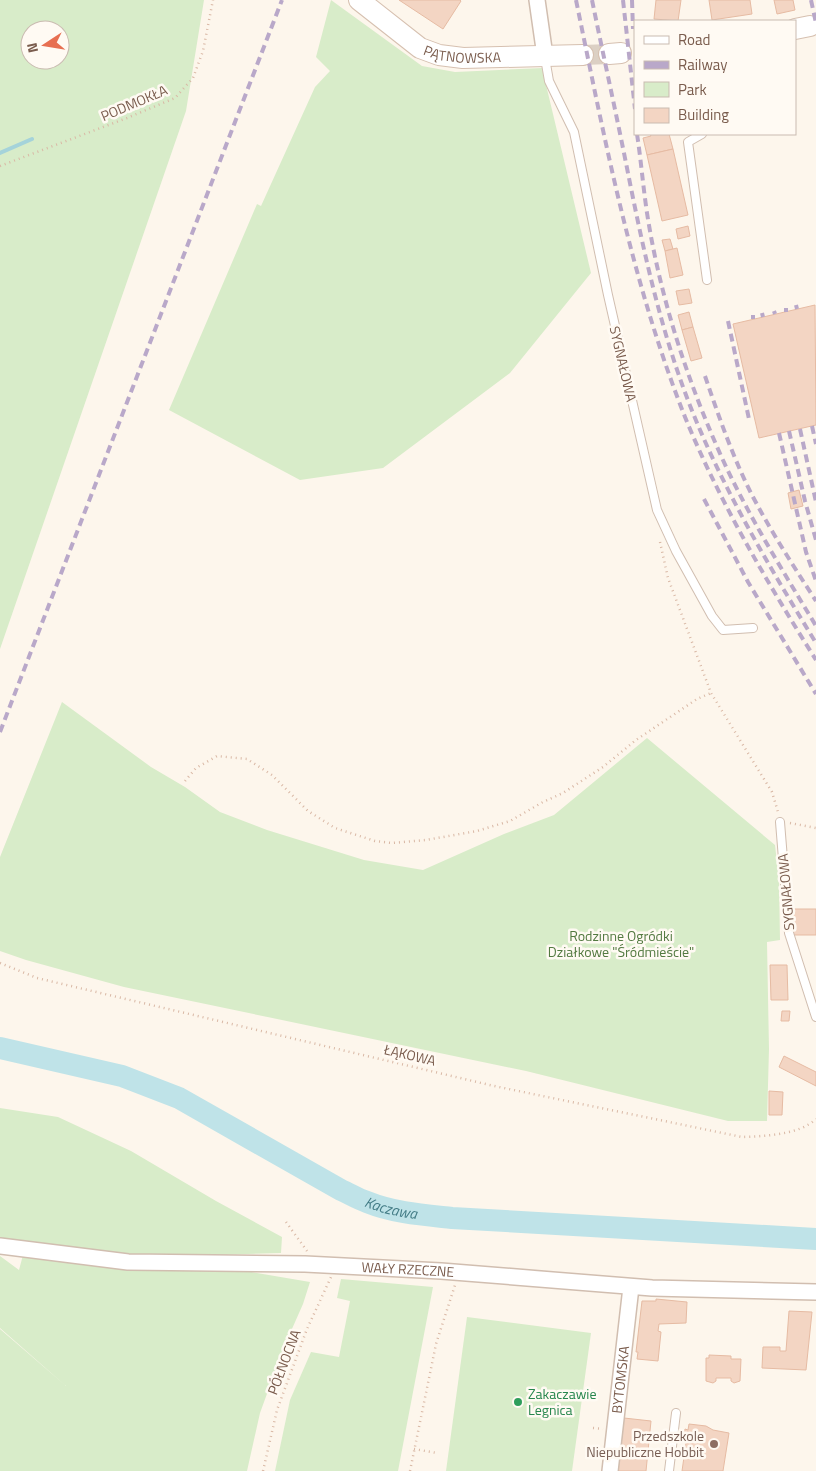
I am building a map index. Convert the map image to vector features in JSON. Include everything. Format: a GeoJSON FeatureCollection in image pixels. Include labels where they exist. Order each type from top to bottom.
{"type":"FeatureCollection","features":[{"type":"Feature","properties":{"kind":"street","name":"PĄTNOWSKA"},"geometry":{"type":"LineString","coordinates":[[359,0],[420,48],[439,56],[463,58],[583,55]]}},
{"type":"Feature","properties":{"kind":"street"},"geometry":{"type":"LineString","coordinates":[[536,0],[545,56]]}},
{"type":"Feature","properties":{"kind":"street","name":"WAŁY RZECZNE"},"geometry":{"type":"LineString","coordinates":[[0,1246],[128,1262],[316,1264],[459,1272],[631,1287],[686,1290],[816,1292]]}},
{"type":"Feature","properties":{"kind":"street","name":"BYTOMSKA"},"geometry":{"type":"LineString","coordinates":[[610,1471],[631,1287]]}},
{"type":"Feature","properties":{"kind":"lane","name":"SYGNAŁOWA"},"geometry":{"type":"LineString","coordinates":[[545,56],[549,81],[574,132],[608,295],[657,510],[676,552],[712,616],[723,630],[754,628]]}},
{"type":"Feature","properties":{"kind":"lane"},"geometry":{"type":"LineString","coordinates":[[700,135],[688,142],[707,280]]}},
{"type":"Feature","properties":{"kind":"lane","name":"SYGNAŁOWA"},"geometry":{"type":"LineString","coordinates":[[780,822],[789,933],[816,1017]]}},
{"type":"Feature","properties":{"kind":"lane"},"geometry":{"type":"LineString","coordinates":[[669,1471],[676,1413]]}},
{"type":"Feature","properties":{"kind":"path","name":"PODMOKŁA"},"geometry":{"type":"LineString","coordinates":[[0,166],[175,98],[193,78],[203,51],[213,0]]}},
{"type":"Feature","properties":{"kind":"path"},"geometry":{"type":"LineString","coordinates":[[660,538],[668,578],[711,693],[772,792],[780,822],[816,828]]}},
{"type":"Feature","properties":{"kind":"path"},"geometry":{"type":"LineString","coordinates":[[185,782],[196,768],[217,756],[247,759],[272,775],[308,811],[335,828],[375,841],[392,843],[435,839],[476,831],[510,821],[563,793],[603,767],[636,740],[697,699],[711,693]]}},
{"type":"Feature","properties":{"kind":"path","name":"ŁĄKOWA"},"geometry":{"type":"LineString","coordinates":[[0,963],[37,978],[494,1086],[742,1137],[777,1135],[810,1124],[816,1119]]}},
{"type":"Feature","properties":{"kind":"path"},"geometry":{"type":"LineString","coordinates":[[286,1222],[316,1264]]}},
{"type":"Feature","properties":{"kind":"path","name":"PÓŁNOCNA"},"geometry":{"type":"LineString","coordinates":[[263,1471],[277,1410],[307,1329],[337,1265]]}},
{"type":"Feature","properties":{"kind":"path"},"geometry":{"type":"LineString","coordinates":[[410,1471],[436,1344],[459,1272]]}},
{"type":"Feature","properties":{"kind":"path"},"geometry":{"type":"LineString","coordinates":[[593,1428],[601,1429]]}},
{"type":"Feature","properties":{"kind":"path"},"geometry":{"type":"LineString","coordinates":[[414,1448],[437,1453]]}},
{"type":"Feature","properties":{"kind":"green space"},"geometry":{"type":"Polygon","coordinates":[[[0,0],[204,0],[186,111],[0,649],[0,0]]]}},
{"type":"Feature","properties":{"kind":"green space"},"geometry":{"type":"Polygon","coordinates":[[[331,0],[422,66],[455,72],[542,68],[591,273],[510,373],[383,468],[300,480],[169,410],[257,204],[261,206],[315,87],[330,71],[316,57],[331,0]]]}},
{"type":"Feature","properties":{"kind":"green space","name":"Rodzinne Ogródki Działkowe \"Śródmieście\""},"geometry":{"type":"Polygon","coordinates":[[[62,702],[151,767],[185,787],[220,812],[267,830],[364,860],[423,870],[504,834],[554,815],[647,738],[775,845],[779,880],[780,940],[767,942],[769,1049],[767,1121],[728,1121],[526,1071],[124,987],[0,951],[0,857],[62,702]]]}},
{"type":"Feature","properties":{"kind":"green space"},"geometry":{"type":"Polygon","coordinates":[[[0,1108],[58,1117],[131,1151],[282,1237],[281,1253],[142,1257],[0,1240],[0,1108]]]}},
{"type":"Feature","properties":{"kind":"green space"},"geometry":{"type":"Polygon","coordinates":[[[23,1255],[240,1270],[310,1282],[260,1413],[247,1471],[0,1471],[0,1329],[66,1386],[0,1328],[0,1256],[19,1270],[23,1255]]]}},
{"type":"Feature","properties":{"kind":"green space"},"geometry":{"type":"Polygon","coordinates":[[[341,1279],[433,1287],[398,1471],[275,1471],[290,1400],[311,1352],[339,1357],[350,1301],[337,1298],[341,1279]]]}},
{"type":"Feature","properties":{"kind":"green space","name":"Zakaczawie Legnica"},"geometry":{"type":"Polygon","coordinates":[[[467,1317],[591,1333],[572,1471],[446,1471],[467,1317]]]}},
{"type":"Feature","properties":{"kind":"building"},"geometry":{"type":"Polygon","coordinates":[[[399,0],[460,0],[461,1],[443,29],[399,0]]]}},
{"type":"Feature","properties":{"kind":"building"},"geometry":{"type":"Polygon","coordinates":[[[656,0],[681,0],[678,20],[654,19],[656,0]]]}},
{"type":"Feature","properties":{"kind":"building"},"geometry":{"type":"Polygon","coordinates":[[[709,0],[750,0],[752,14],[712,20],[709,0]]]}},
{"type":"Feature","properties":{"kind":"building"},"geometry":{"type":"Polygon","coordinates":[[[774,0],[793,0],[795,10],[777,14],[774,0]]]}},
{"type":"Feature","properties":{"kind":"building"},"geometry":{"type":"Polygon","coordinates":[[[669,135],[673,149],[647,155],[643,138],[669,135]]]}},
{"type":"Feature","properties":{"kind":"building"},"geometry":{"type":"Polygon","coordinates":[[[673,149],[688,215],[662,221],[647,155],[673,149]]]}},
{"type":"Feature","properties":{"kind":"building"},"geometry":{"type":"Polygon","coordinates":[[[688,226],[690,236],[678,239],[676,229],[688,226]]]}},
{"type":"Feature","properties":{"kind":"building"},"geometry":{"type":"Polygon","coordinates":[[[670,239],[673,249],[665,251],[662,240],[670,239]]]}},
{"type":"Feature","properties":{"kind":"building"},"geometry":{"type":"Polygon","coordinates":[[[677,248],[683,275],[670,278],[665,251],[677,248]]]}},
{"type":"Feature","properties":{"kind":"building"},"geometry":{"type":"Polygon","coordinates":[[[689,289],[692,303],[679,305],[676,291],[689,289]]]}},
{"type":"Feature","properties":{"kind":"building"},"geometry":{"type":"Polygon","coordinates":[[[815,305],[816,425],[759,438],[733,324],[815,305]]]}},
{"type":"Feature","properties":{"kind":"building"},"geometry":{"type":"Polygon","coordinates":[[[689,312],[693,327],[682,330],[678,315],[689,312]]]}},
{"type":"Feature","properties":{"kind":"building"},"geometry":{"type":"Polygon","coordinates":[[[693,327],[702,358],[691,361],[682,330],[693,327]]]}},
{"type":"Feature","properties":{"kind":"building"},"geometry":{"type":"Polygon","coordinates":[[[799,490],[803,506],[791,509],[788,493],[799,490]]]}},
{"type":"Feature","properties":{"kind":"building"},"geometry":{"type":"Polygon","coordinates":[[[793,909],[816,909],[816,935],[793,935],[793,909]]]}},
{"type":"Feature","properties":{"kind":"building"},"geometry":{"type":"Polygon","coordinates":[[[770,965],[787,965],[788,1000],[771,1000],[770,965]]]}},
{"type":"Feature","properties":{"kind":"building"},"geometry":{"type":"Polygon","coordinates":[[[782,1011],[790,1011],[789,1021],[781,1021],[782,1011]]]}},
{"type":"Feature","properties":{"kind":"building"},"geometry":{"type":"Polygon","coordinates":[[[784,1056],[816,1072],[816,1086],[779,1067],[784,1056]]]}},
{"type":"Feature","properties":{"kind":"building"},"geometry":{"type":"Polygon","coordinates":[[[769,1091],[783,1092],[782,1115],[769,1115],[769,1091]]]}},
{"type":"Feature","properties":{"kind":"building"},"geometry":{"type":"Polygon","coordinates":[[[656,1299],[687,1302],[686,1323],[659,1324],[658,1331],[661,1332],[658,1361],[637,1359],[638,1352],[636,1352],[642,1301],[656,1301],[656,1299]]]}},
{"type":"Feature","properties":{"kind":"building"},"geometry":{"type":"Polygon","coordinates":[[[789,1311],[812,1312],[806,1370],[762,1368],[763,1347],[780,1347],[780,1351],[786,1351],[789,1311]]]}},
{"type":"Feature","properties":{"kind":"building"},"geometry":{"type":"Polygon","coordinates":[[[709,1355],[731,1356],[731,1359],[741,1359],[740,1381],[734,1383],[731,1381],[731,1378],[716,1378],[716,1381],[713,1383],[706,1381],[706,1358],[709,1358],[709,1355]]]}},
{"type":"Feature","properties":{"kind":"building"},"geometry":{"type":"Polygon","coordinates":[[[624,1418],[651,1421],[646,1471],[618,1471],[624,1418]]]}},
{"type":"Feature","properties":{"kind":"building"},"geometry":{"type":"Polygon","coordinates":[[[689,1424],[706,1426],[713,1430],[729,1433],[723,1471],[682,1471],[687,1436],[684,1436],[685,1429],[688,1430],[689,1424]]]}},
{"type":"Feature","properties":{"kind":"waterway"},"geometry":{"type":"LineString","coordinates":[[0,153],[32,139]]}},
{"type":"Feature","properties":{"kind":"waterway","name":"Kaczawa"},"geometry":{"type":"LineString","coordinates":[[0,1048],[122,1076],[179,1098],[341,1190],[364,1201],[388,1209],[452,1218],[816,1239]]}},
{"type":"Feature","properties":{"kind":"tunnel"},"geometry":{"type":"LineString","coordinates":[[583,55],[609,54]]}},
{"type":"Feature","properties":{"kind":"railway"},"geometry":{"type":"LineString","coordinates":[[0,732],[282,0]]}},
{"type":"Feature","properties":{"kind":"railway"},"geometry":{"type":"LineString","coordinates":[[576,0],[609,159],[635,263],[666,366],[685,417],[713,480],[762,572],[816,660]]}},
{"type":"Feature","properties":{"kind":"railway"},"geometry":{"type":"LineString","coordinates":[[592,0],[645,254],[678,374],[702,435],[731,496],[816,643]]}},
{"type":"Feature","properties":{"kind":"railway"},"geometry":{"type":"LineString","coordinates":[[623,0],[634,100]]}},
{"type":"Feature","properties":{"kind":"railway"},"geometry":{"type":"LineString","coordinates":[[632,0],[633,29]]}},
{"type":"Feature","properties":{"kind":"railway"},"geometry":{"type":"LineString","coordinates":[[811,0],[816,23]]}},
{"type":"Feature","properties":{"kind":"railway"},"geometry":{"type":"LineString","coordinates":[[637,135],[647,213],[659,276],[676,338],[697,399],[743,501],[816,626]]}},
{"type":"Feature","properties":{"kind":"railway"},"geometry":{"type":"LineString","coordinates":[[796,305],[797,309]]}},
{"type":"Feature","properties":{"kind":"railway"},"geometry":{"type":"LineString","coordinates":[[762,313],[763,317]]}},
{"type":"Feature","properties":{"kind":"railway"},"geometry":{"type":"LineString","coordinates":[[728,321],[749,419]]}},
{"type":"Feature","properties":{"kind":"railway"},"geometry":{"type":"LineString","coordinates":[[705,376],[721,422],[753,497],[775,537],[816,601]]}},
{"type":"Feature","properties":{"kind":"railway"},"geometry":{"type":"LineString","coordinates":[[812,426],[816,444]]}},
{"type":"Feature","properties":{"kind":"railway"},"geometry":{"type":"LineString","coordinates":[[800,429],[816,502]]}},
{"type":"Feature","properties":{"kind":"railway"},"geometry":{"type":"LineString","coordinates":[[789,431],[816,540]]}},
{"type":"Feature","properties":{"kind":"railway"},"geometry":{"type":"LineString","coordinates":[[779,433],[806,552],[816,581]]}},
{"type":"Feature","properties":{"kind":"railway"},"geometry":{"type":"LineString","coordinates":[[704,499],[748,582],[816,694]]}},
{"type":"Feature","properties":{"kind":"place","name":"Zakaczawie Legnica"},"geometry":{"type":"Point","coordinates":[518,1402]}},
{"type":"Feature","properties":{"kind":"place","name":"Przedszkole Niepubliczne Hobbit"},"geometry":{"type":"Point","coordinates":[714,1444]}}]}
